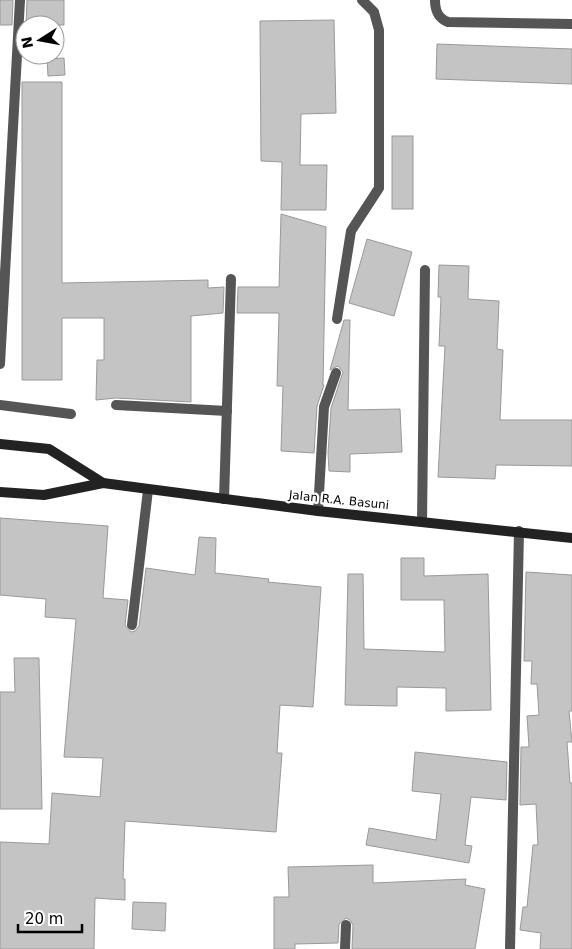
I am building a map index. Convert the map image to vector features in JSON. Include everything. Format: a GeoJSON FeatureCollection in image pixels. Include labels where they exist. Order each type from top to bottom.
{"type":"FeatureCollection","features":[{"type":"Feature","properties":{"kind":"main road","name":"Jalan R.A. Basuni"},"geometry":{"type":"LineString","coordinates":[[0,444],[49,449],[103,483]]}},
{"type":"Feature","properties":{"kind":"main road","name":"Jalan R.A. Basuni"},"geometry":{"type":"LineString","coordinates":[[0,492],[44,495],[103,483],[318,511],[572,538]]}},
{"type":"Feature","properties":{"kind":"street"},"geometry":{"type":"LineString","coordinates":[[0,364],[20,0]]}},
{"type":"Feature","properties":{"kind":"street"},"geometry":{"type":"LineString","coordinates":[[337,319],[352,231],[379,188],[379,30],[374,12],[362,0]]}},
{"type":"Feature","properties":{"kind":"street"},"geometry":{"type":"LineString","coordinates":[[435,0],[437,14],[441,19],[448,22],[572,24]]}},
{"type":"Feature","properties":{"kind":"street"},"geometry":{"type":"LineString","coordinates":[[422,522],[425,270]]}},
{"type":"Feature","properties":{"kind":"street"},"geometry":{"type":"LineString","coordinates":[[224,499],[231,279]]}},
{"type":"Feature","properties":{"kind":"street"},"geometry":{"type":"LineString","coordinates":[[318,511],[324,407],[336,372]]}},
{"type":"Feature","properties":{"kind":"street"},"geometry":{"type":"LineString","coordinates":[[116,405],[227,411]]}},
{"type":"Feature","properties":{"kind":"street"},"geometry":{"type":"LineString","coordinates":[[0,406],[71,414]]}},
{"type":"Feature","properties":{"kind":"street"},"geometry":{"type":"LineString","coordinates":[[132,625],[148,490]]}},
{"type":"Feature","properties":{"kind":"street"},"geometry":{"type":"LineString","coordinates":[[510,949],[519,531]]}},
{"type":"Feature","properties":{"kind":"street"},"geometry":{"type":"LineString","coordinates":[[344,949],[346,925]]}},
{"type":"Feature","properties":{"kind":"building"},"geometry":{"type":"Polygon","coordinates":[[[0,0],[13,0],[12,25],[0,25],[0,0]]]}},
{"type":"Feature","properties":{"kind":"building"},"geometry":{"type":"Polygon","coordinates":[[[27,0],[64,0],[64,15],[26,15],[27,0]]]}},
{"type":"Feature","properties":{"kind":"building"},"geometry":{"type":"Polygon","coordinates":[[[334,20],[336,113],[301,114],[300,165],[327,165],[326,210],[281,210],[282,162],[261,161],[260,21],[334,20]]]}},
{"type":"Feature","properties":{"kind":"building"},"geometry":{"type":"Polygon","coordinates":[[[437,44],[572,49],[572,84],[436,79],[437,44]]]}},
{"type":"Feature","properties":{"kind":"building"},"geometry":{"type":"Polygon","coordinates":[[[47,65],[64,65],[65,75],[48,76],[47,65]]]}},
{"type":"Feature","properties":{"kind":"building"},"geometry":{"type":"Polygon","coordinates":[[[22,82],[62,82],[62,283],[208,280],[208,288],[224,287],[223,313],[191,316],[191,402],[116,398],[96,400],[97,360],[104,360],[104,318],[62,318],[62,380],[22,380],[22,82]]]}},
{"type":"Feature","properties":{"kind":"building"},"geometry":{"type":"Polygon","coordinates":[[[392,136],[413,136],[413,209],[392,209],[392,136]]]}},
{"type":"Feature","properties":{"kind":"building"},"geometry":{"type":"Polygon","coordinates":[[[281,214],[326,227],[324,385],[317,406],[314,453],[281,451],[283,386],[277,386],[279,313],[237,313],[238,287],[279,287],[281,214]]]}},
{"type":"Feature","properties":{"kind":"building"},"geometry":{"type":"Polygon","coordinates":[[[367,239],[412,252],[394,316],[349,303],[367,239]]]}},
{"type":"Feature","properties":{"kind":"building"},"geometry":{"type":"Polygon","coordinates":[[[439,265],[469,266],[468,299],[499,301],[497,349],[503,350],[500,420],[572,420],[572,466],[496,465],[495,479],[438,477],[445,346],[439,346],[441,297],[438,297],[439,265]]]}},
{"type":"Feature","properties":{"kind":"building"},"geometry":{"type":"Polygon","coordinates":[[[344,320],[350,320],[348,410],[400,409],[402,452],[350,454],[350,472],[329,471],[328,453],[331,408],[343,372],[338,366],[330,370],[344,320]]]}},
{"type":"Feature","properties":{"kind":"building"},"geometry":{"type":"Polygon","coordinates":[[[0,518],[108,526],[103,598],[128,600],[125,625],[131,632],[135,631],[139,626],[146,568],[195,575],[199,537],[216,538],[215,573],[269,579],[268,582],[321,587],[313,707],[280,705],[277,753],[282,753],[276,832],[125,821],[123,879],[125,879],[125,900],[95,898],[94,949],[0,949],[0,842],[49,844],[52,793],[100,797],[103,758],[64,757],[76,619],[45,617],[46,599],[0,595],[0,518]]]}},
{"type":"Feature","properties":{"kind":"building"},"geometry":{"type":"Polygon","coordinates":[[[401,558],[424,558],[424,576],[488,574],[491,710],[446,711],[446,688],[397,687],[397,706],[345,705],[348,574],[363,574],[364,649],[445,652],[444,600],[401,600],[401,558]]]}},
{"type":"Feature","properties":{"kind":"building"},"geometry":{"type":"Polygon","coordinates":[[[526,572],[572,575],[572,711],[569,711],[572,742],[567,742],[570,783],[572,783],[572,949],[540,949],[541,933],[520,930],[523,907],[527,907],[533,845],[538,845],[536,804],[520,805],[521,747],[529,747],[527,716],[539,715],[537,684],[531,684],[532,661],[524,661],[526,572]]]}},
{"type":"Feature","properties":{"kind":"building"},"geometry":{"type":"Polygon","coordinates":[[[14,658],[39,658],[42,809],[0,809],[0,692],[15,692],[14,658]]]}},
{"type":"Feature","properties":{"kind":"building"},"geometry":{"type":"Polygon","coordinates":[[[415,752],[507,762],[506,800],[471,797],[465,845],[472,846],[469,863],[366,845],[369,828],[436,840],[441,794],[412,791],[415,752]]]}},
{"type":"Feature","properties":{"kind":"building"},"geometry":{"type":"Polygon","coordinates":[[[373,865],[373,883],[466,879],[465,885],[485,889],[475,949],[352,949],[353,925],[346,918],[339,924],[338,943],[295,944],[295,949],[274,949],[274,897],[289,897],[288,867],[373,865]]]}},
{"type":"Feature","properties":{"kind":"building"},"geometry":{"type":"Polygon","coordinates":[[[133,902],[166,903],[165,931],[132,929],[133,902]]]}}]}
